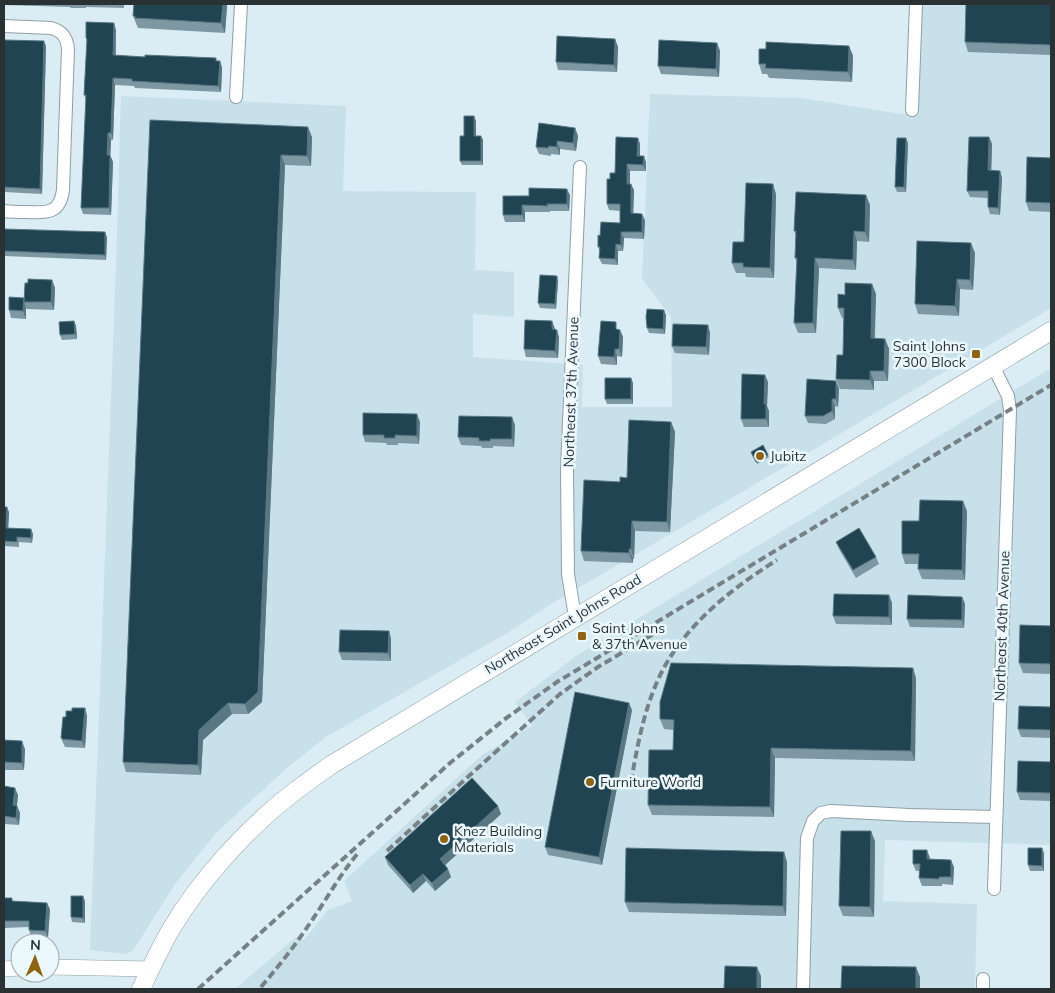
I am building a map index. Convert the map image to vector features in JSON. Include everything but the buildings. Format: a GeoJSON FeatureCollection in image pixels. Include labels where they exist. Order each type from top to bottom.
{"type":"FeatureCollection","features":[{"type":"Feature","properties":{"kind":"main road","name":"Northeast Saint Johns Road"},"geometry":{"type":"LineString","coordinates":[[141,989],[170,931],[200,886],[237,844],[292,793],[331,765],[1051,331]]}},
{"type":"Feature","properties":{"kind":"street"},"geometry":{"type":"LineString","coordinates":[[236,97],[241,4]]}},
{"type":"Feature","properties":{"kind":"street"},"geometry":{"type":"LineString","coordinates":[[912,110],[916,4]]}},
{"type":"Feature","properties":{"kind":"street"},"geometry":{"type":"LineString","coordinates":[[4,26],[51,28],[64,35],[68,49],[63,190],[60,202],[54,209],[45,213],[4,211]]}},
{"type":"Feature","properties":{"kind":"street","name":"Northeast 37th Avenue"},"geometry":{"type":"LineString","coordinates":[[575,617],[568,574],[567,470],[580,167]]}},
{"type":"Feature","properties":{"kind":"street","name":"Northeast 40th Avenue"},"geometry":{"type":"LineString","coordinates":[[993,366],[1008,396],[1010,410],[994,889]]}},
{"type":"Feature","properties":{"kind":"street"},"geometry":{"type":"LineString","coordinates":[[803,989],[807,838],[813,821],[821,813],[838,811],[996,817]]}},
{"type":"Feature","properties":{"kind":"street"},"geometry":{"type":"LineString","coordinates":[[60,967],[151,969]]}},
{"type":"Feature","properties":{"kind":"shaded area"},"geometry":{"type":"Polygon","coordinates":[[[916,4],[1051,4],[1051,308],[551,604],[509,632],[326,737],[288,767],[217,832],[175,884],[134,949],[127,954],[90,950],[121,96],[346,106],[343,191],[476,192],[475,270],[514,272],[514,317],[473,314],[473,357],[583,365],[582,407],[672,407],[671,317],[642,279],[650,94],[802,98],[913,116],[916,4]]]}},
{"type":"Feature","properties":{"kind":"shaded area"},"geometry":{"type":"Polygon","coordinates":[[[1051,368],[1051,845],[885,840],[883,901],[977,904],[975,989],[235,989],[296,937],[304,940],[328,910],[352,901],[344,881],[482,755],[532,726],[515,702],[576,656],[1051,368]]]}},
{"type":"Feature","properties":{"kind":"railway"},"geometry":{"type":"LineString","coordinates":[[198,989],[450,763],[505,719],[557,682],[1051,385]]}},
{"type":"Feature","properties":{"kind":"railway"},"geometry":{"type":"LineString","coordinates":[[631,782],[644,719],[657,682],[667,663],[692,628],[708,612],[741,584],[777,560]]}},
{"type":"Feature","properties":{"kind":"railway"},"geometry":{"type":"LineString","coordinates":[[387,851],[560,694],[598,667],[655,633]]}},
{"type":"Feature","properties":{"kind":"railway"},"geometry":{"type":"LineString","coordinates":[[261,987],[297,942],[358,853]]}},
{"type":"Feature","properties":{"kind":"place","name":"Saint Johns 7300 Block"},"geometry":{"type":"Point","coordinates":[976,354]}},
{"type":"Feature","properties":{"kind":"place","name":"Jubitz"},"geometry":{"type":"Point","coordinates":[760,456]}},
{"type":"Feature","properties":{"kind":"place","name":"Saint Johns & 37th Avenue"},"geometry":{"type":"Point","coordinates":[582,636]}},
{"type":"Feature","properties":{"kind":"place","name":"Furniture World"},"geometry":{"type":"Point","coordinates":[590,782]}},
{"type":"Feature","properties":{"kind":"place","name":"Knez Building Materials"},"geometry":{"type":"Point","coordinates":[444,839]}}]}
